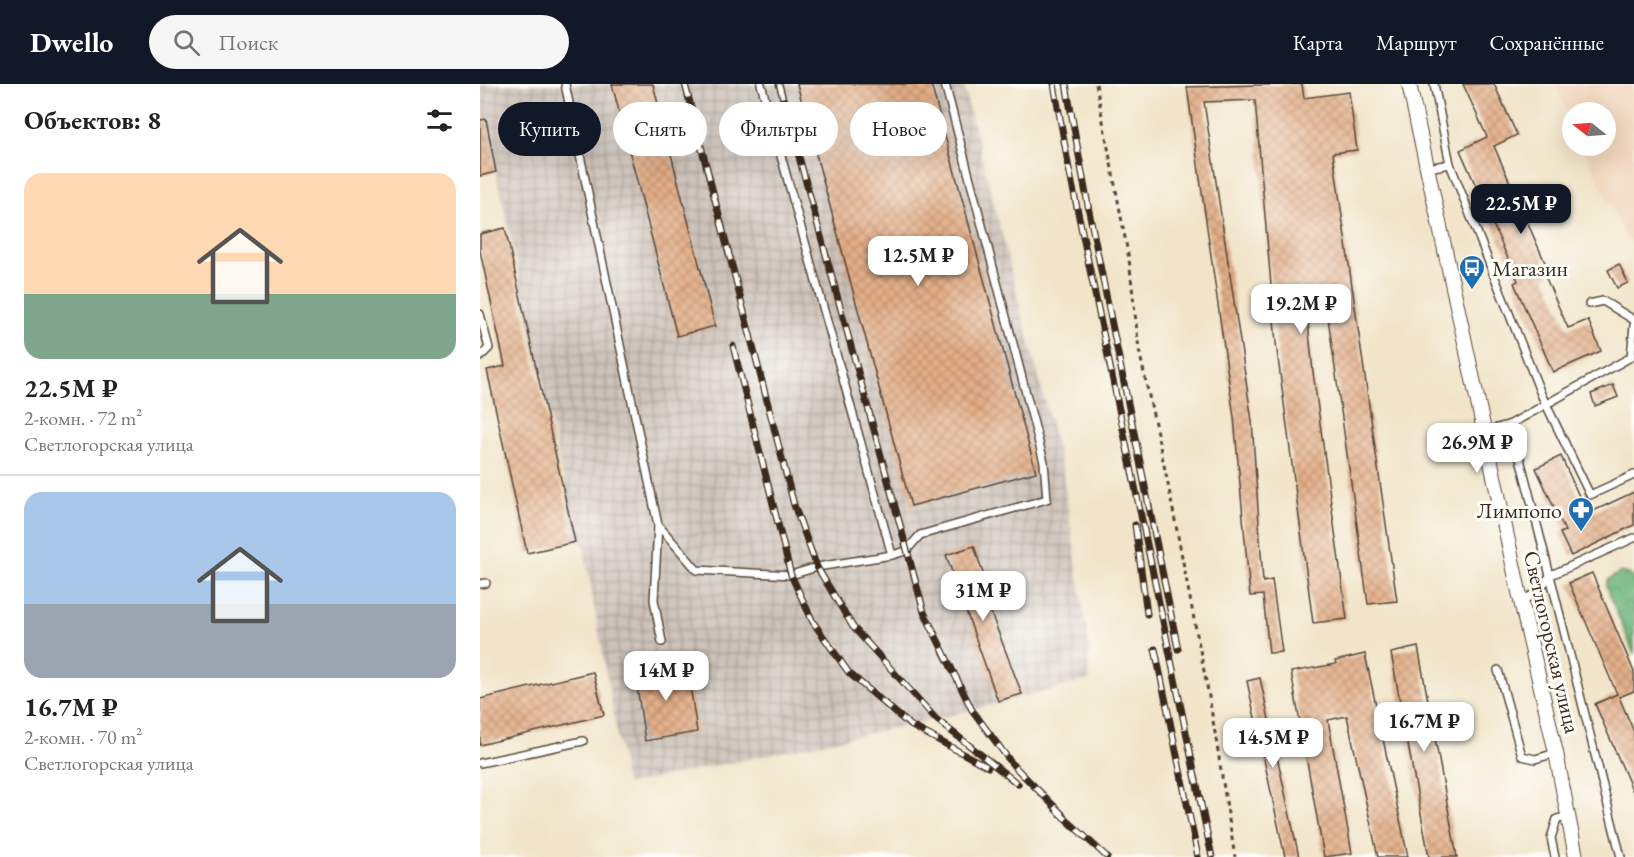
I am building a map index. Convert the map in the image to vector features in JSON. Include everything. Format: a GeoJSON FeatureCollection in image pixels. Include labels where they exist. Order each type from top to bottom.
{"type":"FeatureCollection","features":[{"type":"Feature","properties":{"kind":"street","name":"Светлогорская улица"},"geometry":{"type":"LineString","coordinates":[[1409,84],[1556,753],[1576,857]]}},
{"type":"Feature","properties":{"kind":"lane"},"geometry":{"type":"LineString","coordinates":[[565,84],[658,525],[654,600],[662,642]]}},
{"type":"Feature","properties":{"kind":"lane"},"geometry":{"type":"LineString","coordinates":[[761,84],[892,555]]}},
{"type":"Feature","properties":{"kind":"lane"},"geometry":{"type":"LineString","coordinates":[[658,525],[697,570],[791,575],[817,567],[906,551],[920,535],[1047,499],[1044,462],[945,84]]}},
{"type":"Feature","properties":{"kind":"lane"},"geometry":{"type":"LineString","coordinates":[[1434,84],[1450,164],[1546,405],[1590,495],[1634,475]]}},
{"type":"Feature","properties":{"kind":"lane"},"geometry":{"type":"LineString","coordinates":[[1428,168],[1450,164]]}},
{"type":"Feature","properties":{"kind":"lane"},"geometry":{"type":"LineString","coordinates":[[1589,303],[1603,301],[1634,320]]}},
{"type":"Feature","properties":{"kind":"lane"},"geometry":{"type":"LineString","coordinates":[[480,314],[489,348],[480,357]]}},
{"type":"Feature","properties":{"kind":"lane"},"geometry":{"type":"LineString","coordinates":[[1484,430],[1511,424],[1631,357],[1634,325]]}},
{"type":"Feature","properties":{"kind":"lane"},"geometry":{"type":"LineString","coordinates":[[1511,424],[1621,857]]}},
{"type":"Feature","properties":{"kind":"lane"},"geometry":{"type":"LineString","coordinates":[[1521,601],[1535,594],[1551,575],[1634,538]]}},
{"type":"Feature","properties":{"kind":"lane"},"geometry":{"type":"LineString","coordinates":[[1498,670],[1522,756],[1535,759],[1556,753]]}},
{"type":"Feature","properties":{"kind":"lane"},"geometry":{"type":"LineString","coordinates":[[480,763],[584,741]]}},
{"type":"Feature","properties":{"kind":"lane"},"geometry":{"type":"LineString","coordinates":[[1555,857],[1551,838],[1557,819],[1568,817]]}},
{"type":"Feature","properties":{"kind":"path"},"geometry":{"type":"LineString","coordinates":[[1096,84],[1129,259],[1139,350],[1167,479],[1205,678],[1234,857]]}},
{"type":"Feature","properties":{"kind":"shaded area"},"geometry":{"type":"Polygon","coordinates":[[[480,84],[963,84],[1062,468],[1090,653],[1088,667],[1090,680],[936,719],[626,785],[583,543],[577,543],[480,97],[480,84]]]}},
{"type":"Feature","properties":{"kind":"shaded area"},"geometry":{"type":"Polygon","coordinates":[[[1554,84],[1634,84],[1634,240],[1628,242],[1587,156],[1616,156],[1616,102],[1562,102],[1554,84]]]}},
{"type":"Feature","properties":{"kind":"green space"},"geometry":{"type":"Polygon","coordinates":[[[1621,572],[1634,578],[1634,654],[1606,587],[1607,580],[1621,572]]]}},
{"type":"Feature","properties":{"kind":"building"},"geometry":{"type":"Polygon","coordinates":[[[612,84],[653,84],[658,102],[617,102],[612,84]]]}},
{"type":"Feature","properties":{"kind":"building"},"geometry":{"type":"Polygon","coordinates":[[[797,84],[931,84],[936,102],[850,102],[850,156],[947,156],[947,143],[1036,472],[911,506],[816,156],[838,156],[838,102],[802,102],[797,84]]]}},
{"type":"Feature","properties":{"kind":"building"},"geometry":{"type":"Polygon","coordinates":[[[1302,84],[1304,98],[1349,92],[1357,150],[1333,153],[1397,601],[1368,604],[1324,289],[1305,292],[1313,372],[1347,619],[1313,623],[1276,343],[1255,100],[1204,102],[1252,421],[1263,582],[1272,580],[1282,652],[1269,653],[1263,595],[1250,596],[1234,417],[1187,87],[1302,84]]]}},
{"type":"Feature","properties":{"kind":"building"},"geometry":{"type":"Polygon","coordinates":[[[1463,84],[1494,84],[1517,135],[1494,146],[1550,274],[1545,276],[1568,328],[1588,320],[1601,351],[1553,372],[1514,283],[1518,281],[1460,150],[1487,137],[1463,84]]]}},
{"type":"Feature","properties":{"kind":"building"},"geometry":{"type":"Polygon","coordinates":[[[486,119],[496,172],[480,176],[480,120],[486,119]]]}},
{"type":"Feature","properties":{"kind":"building"},"geometry":{"type":"Polygon","coordinates":[[[631,156],[671,156],[715,326],[677,336],[631,156]]]}},
{"type":"Feature","properties":{"kind":"building"},"geometry":{"type":"Polygon","coordinates":[[[505,228],[575,542],[527,553],[487,370],[505,366],[480,251],[480,234],[505,228]]]}},
{"type":"Feature","properties":{"kind":"building"},"geometry":{"type":"Polygon","coordinates":[[[1619,264],[1628,283],[1617,288],[1608,270],[1619,264]]]}},
{"type":"Feature","properties":{"kind":"building"},"geometry":{"type":"Polygon","coordinates":[[[1613,385],[1618,397],[1595,406],[1591,394],[1613,385]]]}},
{"type":"Feature","properties":{"kind":"building"},"geometry":{"type":"Polygon","coordinates":[[[1561,456],[1587,514],[1634,492],[1634,525],[1571,556],[1560,533],[1565,531],[1536,468],[1561,456]]]}},
{"type":"Feature","properties":{"kind":"building"},"geometry":{"type":"Polygon","coordinates":[[[974,546],[987,585],[981,587],[1022,694],[998,701],[946,555],[974,546]]]}},
{"type":"Feature","properties":{"kind":"building"},"geometry":{"type":"Polygon","coordinates":[[[1592,573],[1634,672],[1634,691],[1619,697],[1634,732],[1634,794],[1595,704],[1617,694],[1569,583],[1592,573]]]}},
{"type":"Feature","properties":{"kind":"building"},"geometry":{"type":"Polygon","coordinates":[[[1418,647],[1457,857],[1429,857],[1391,653],[1418,647]]]}},
{"type":"Feature","properties":{"kind":"building"},"geometry":{"type":"Polygon","coordinates":[[[1365,654],[1408,857],[1378,857],[1347,716],[1328,720],[1352,853],[1324,857],[1291,672],[1336,664],[1335,661],[1365,654]]]}},
{"type":"Feature","properties":{"kind":"building"},"geometry":{"type":"Polygon","coordinates":[[[687,664],[697,732],[645,741],[635,673],[687,664]]]}},
{"type":"Feature","properties":{"kind":"building"},"geometry":{"type":"Polygon","coordinates":[[[593,672],[604,715],[480,745],[480,699],[593,672]]]}},
{"type":"Feature","properties":{"kind":"building"},"geometry":{"type":"Polygon","coordinates":[[[1260,678],[1299,857],[1285,857],[1247,681],[1260,678]]]}},
{"type":"Feature","properties":{"kind":"railway"},"geometry":{"type":"LineString","coordinates":[[685,84],[794,505],[817,567],[853,627],[936,719],[1018,784]]}},
{"type":"Feature","properties":{"kind":"railway"},"geometry":{"type":"LineString","coordinates":[[779,84],[924,612],[972,710],[1013,765],[1062,814]]}},
{"type":"Feature","properties":{"kind":"railway"},"geometry":{"type":"LineString","coordinates":[[1054,84],[1069,169],[1212,857]]}},
{"type":"Feature","properties":{"kind":"railway"},"geometry":{"type":"LineString","coordinates":[[1066,84],[1089,211],[1178,649]]}},
{"type":"Feature","properties":{"kind":"railway"},"geometry":{"type":"LineString","coordinates":[[733,346],[791,575],[813,622],[849,673],[910,725],[988,767]]}},
{"type":"Feature","properties":{"kind":"railway"},"geometry":{"type":"LineString","coordinates":[[1135,525],[1147,614]]}},
{"type":"Feature","properties":{"kind":"railway"},"geometry":{"type":"LineString","coordinates":[[1155,649],[1198,857]]}},
{"type":"Feature","properties":{"kind":"railway"},"geometry":{"type":"LineString","coordinates":[[1056,810],[1107,857]]}},
{"type":"Feature","properties":{"kind":"place","name":"Магазин"},"geometry":{"type":"Point","coordinates":[1472,291]}},
{"type":"Feature","properties":{"kind":"place","name":"Лимпопо"},"geometry":{"type":"Point","coordinates":[1581,533]}}]}
